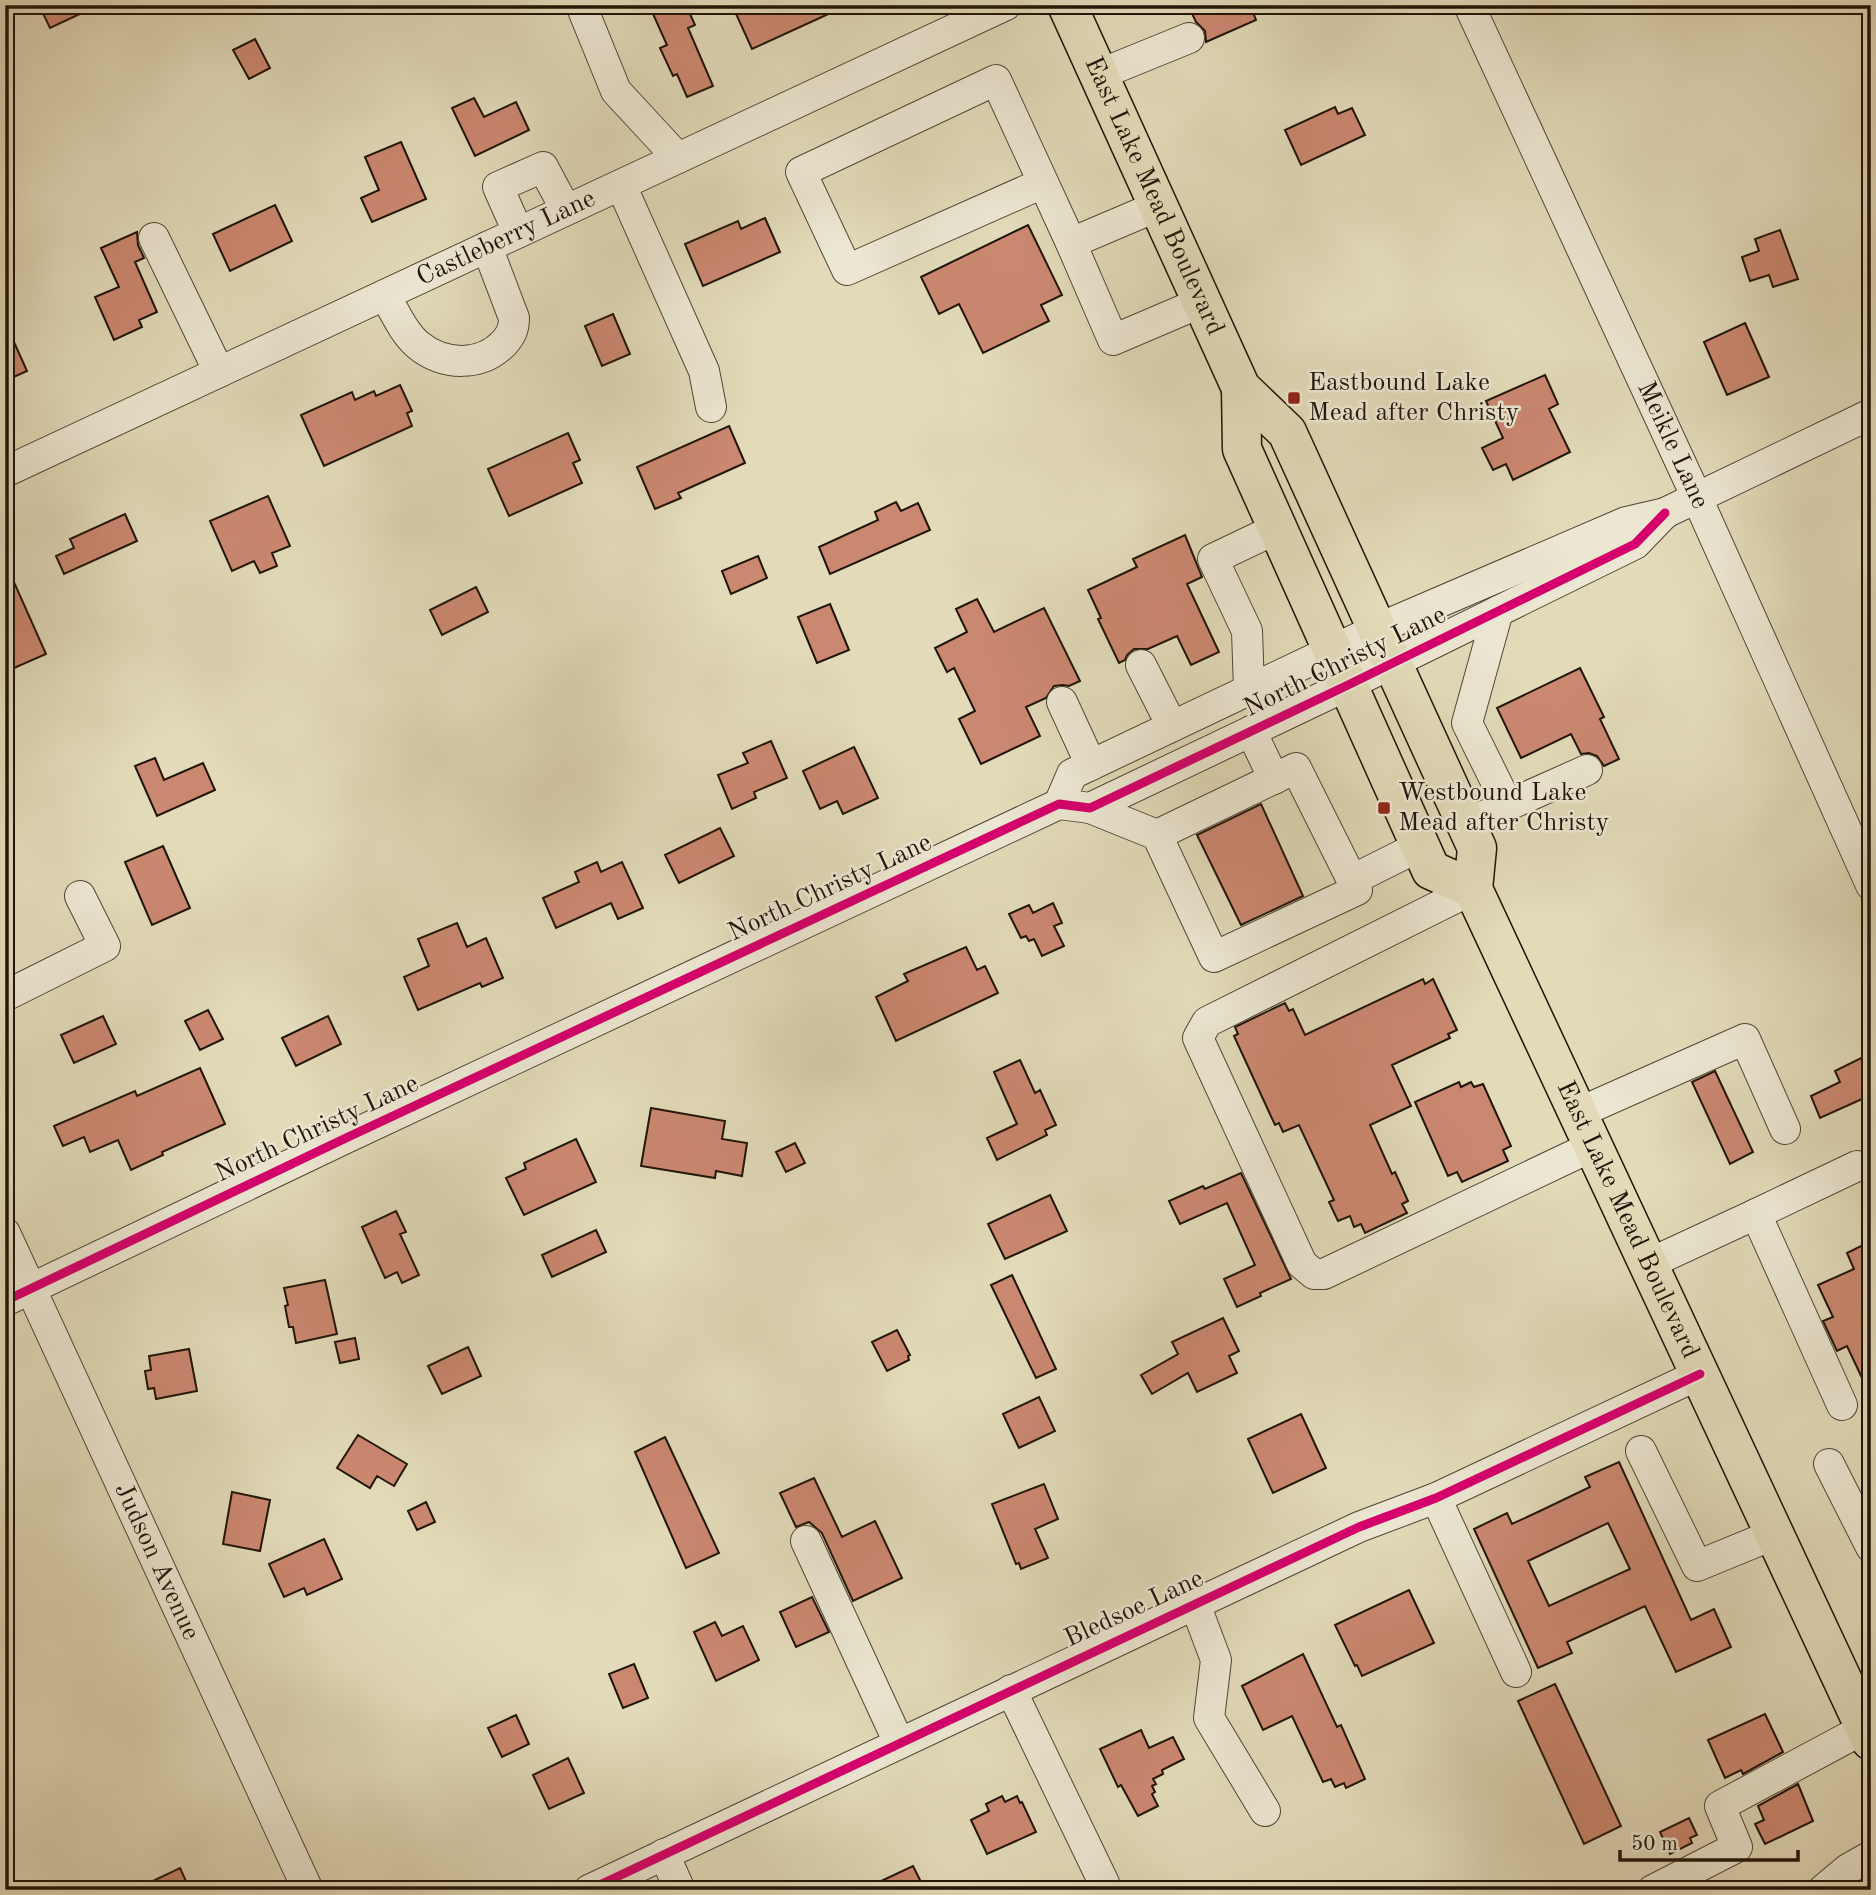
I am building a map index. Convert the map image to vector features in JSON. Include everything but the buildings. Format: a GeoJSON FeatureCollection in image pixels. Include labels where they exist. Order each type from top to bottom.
{"type":"FeatureCollection","features":[{"type":"Feature","properties":{"kind":"main road","name":"East Lake Mead Boulevard"},"geometry":{"type":"LineString","coordinates":[[1067,5],[1241,388],[1287,432],[1477,848],[1473,889],[1774,1534],[1869,1731]]}},
{"type":"Feature","properties":{"kind":"main road","name":"East Lake Mead Boulevard"},"geometry":{"type":"LineString","coordinates":[[1241,388],[1242,449],[1431,870],[1473,889]]}},
{"type":"Feature","properties":{"kind":"street"},"geometry":{"type":"LineString","coordinates":[[581,5],[616,91],[678,158]]}},
{"type":"Feature","properties":{"kind":"street","name":"Castleberry Lane"},"geometry":{"type":"LineString","coordinates":[[5,472],[1006,5]]}},
{"type":"Feature","properties":{"kind":"street","name":"Meikle Lane"},"geometry":{"type":"LineString","coordinates":[[1469,5],[1697,498],[1860,830],[1871,885]]}},
{"type":"Feature","properties":{"kind":"street"},"geometry":{"type":"LineString","coordinates":[[1098,75],[1189,38]]}},
{"type":"Feature","properties":{"kind":"street"},"geometry":{"type":"LineString","coordinates":[[1043,183],[847,270],[802,172],[996,80],[1071,243],[1113,340],[1202,302]]}},
{"type":"Feature","properties":{"kind":"street"},"geometry":{"type":"LineString","coordinates":[[518,232],[498,187],[542,167],[566,210]]}},
{"type":"Feature","properties":{"kind":"street"},"geometry":{"type":"LineString","coordinates":[[621,184],[704,370],[711,407]]}},
{"type":"Feature","properties":{"kind":"street"},"geometry":{"type":"LineString","coordinates":[[1071,243],[1158,206]]}},
{"type":"Feature","properties":{"kind":"street"},"geometry":{"type":"LineString","coordinates":[[154,238],[219,372]]}},
{"type":"Feature","properties":{"kind":"street"},"geometry":{"type":"LineString","coordinates":[[385,295],[404,329],[419,346],[430,353],[466,362],[489,356],[504,342],[514,327],[514,318],[487,247]]}},
{"type":"Feature","properties":{"kind":"street","name":"North Christy Lane"},"geometry":{"type":"LineString","coordinates":[[18,1295],[1059,804],[1072,774],[1333,649],[1626,522],[1665,513],[1871,414]]}},
{"type":"Feature","properties":{"kind":"street","name":"North Christy Lane"},"geometry":{"type":"LineString","coordinates":[[1090,808],[1635,544],[1665,513]]}},
{"type":"Feature","properties":{"kind":"street"},"geometry":{"type":"LineString","coordinates":[[1249,689],[1247,631],[1213,559],[1278,528]]}},
{"type":"Feature","properties":{"kind":"street"},"geometry":{"type":"LineString","coordinates":[[1498,611],[1467,723],[1508,806]]}},
{"type":"Feature","properties":{"kind":"street"},"geometry":{"type":"LineString","coordinates":[[1141,665],[1172,726]]}},
{"type":"Feature","properties":{"kind":"street"},"geometry":{"type":"LineString","coordinates":[[1062,702],[1091,765]]}},
{"type":"Feature","properties":{"kind":"street"},"geometry":{"type":"LineString","coordinates":[[1428,742],[1467,723]]}},
{"type":"Feature","properties":{"kind":"street"},"geometry":{"type":"LineString","coordinates":[[1251,731],[1274,779]]}},
{"type":"Feature","properties":{"kind":"street"},"geometry":{"type":"LineString","coordinates":[[1059,804],[1090,808],[1157,835],[1214,957],[1357,890],[1296,768],[1157,835]]}},
{"type":"Feature","properties":{"kind":"street"},"geometry":{"type":"LineString","coordinates":[[1466,824],[1587,770]]}},
{"type":"Feature","properties":{"kind":"street"},"geometry":{"type":"LineString","coordinates":[[1352,880],[1420,846]]}},
{"type":"Feature","properties":{"kind":"street"},"geometry":{"type":"LineString","coordinates":[[1473,889],[1207,1022],[1201,1030],[1198,1038],[1302,1264],[1314,1274],[1324,1274],[1745,1039],[1785,1129]]}},
{"type":"Feature","properties":{"kind":"street"},"geometry":{"type":"LineString","coordinates":[[5,996],[105,946],[80,897]]}},
{"type":"Feature","properties":{"kind":"street"},"geometry":{"type":"LineString","coordinates":[[1648,1264],[1857,1166]]}},
{"type":"Feature","properties":{"kind":"street"},"geometry":{"type":"LineString","coordinates":[[1756,1214],[1842,1405]]}},
{"type":"Feature","properties":{"kind":"street","name":"Judson Avenue"},"geometry":{"type":"LineString","coordinates":[[5,1233],[18,1295],[308,1890]]}},
{"type":"Feature","properties":{"kind":"street","name":"Bledsoe Lane"},"geometry":{"type":"LineString","coordinates":[[589,1890],[1359,1527],[1436,1498],[1700,1374]]}},
{"type":"Feature","properties":{"kind":"street"},"geometry":{"type":"LineString","coordinates":[[1641,1451],[1698,1566],[1774,1534]]}},
{"type":"Feature","properties":{"kind":"street"},"geometry":{"type":"LineString","coordinates":[[1829,1464],[1871,1547]]}},
{"type":"Feature","properties":{"kind":"street"},"geometry":{"type":"LineString","coordinates":[[1436,1498],[1516,1671]]}},
{"type":"Feature","properties":{"kind":"street"},"geometry":{"type":"LineString","coordinates":[[806,1541],[900,1743]]}},
{"type":"Feature","properties":{"kind":"street"},"geometry":{"type":"LineString","coordinates":[[1195,1604],[1216,1660],[1209,1717],[1265,1811]]}},
{"type":"Feature","properties":{"kind":"street"},"geometry":{"type":"LineString","coordinates":[[1011,1690],[1104,1884]]}},
{"type":"Feature","properties":{"kind":"street"},"geometry":{"type":"LineString","coordinates":[[1653,1890],[1737,1847],[1720,1806],[1869,1731]]}},
{"type":"Feature","properties":{"kind":"street"},"geometry":{"type":"LineString","coordinates":[[664,1854],[680,1890]]}},
{"type":"Feature","properties":{"kind":"street"},"geometry":{"type":"LineString","coordinates":[[1823,1890],[1848,1869],[1871,1856]]}},
{"type":"Feature","properties":{"kind":"cycle path"},"geometry":{"type":"LineString","coordinates":[[5,1301],[1059,804],[1090,808],[1635,544],[1665,513]]}},
{"type":"Feature","properties":{"kind":"cycle path"},"geometry":{"type":"LineString","coordinates":[[589,1890],[1359,1527],[1436,1498],[1700,1374]]}},
{"type":"Feature","properties":{"kind":"place","name":"Eastbound Lake Mead after Christy"},"geometry":{"type":"Point","coordinates":[1294,398]}},
{"type":"Feature","properties":{"kind":"place","name":"Westbound Lake Mead after Christy"},"geometry":{"type":"Point","coordinates":[1384,808]}}]}
